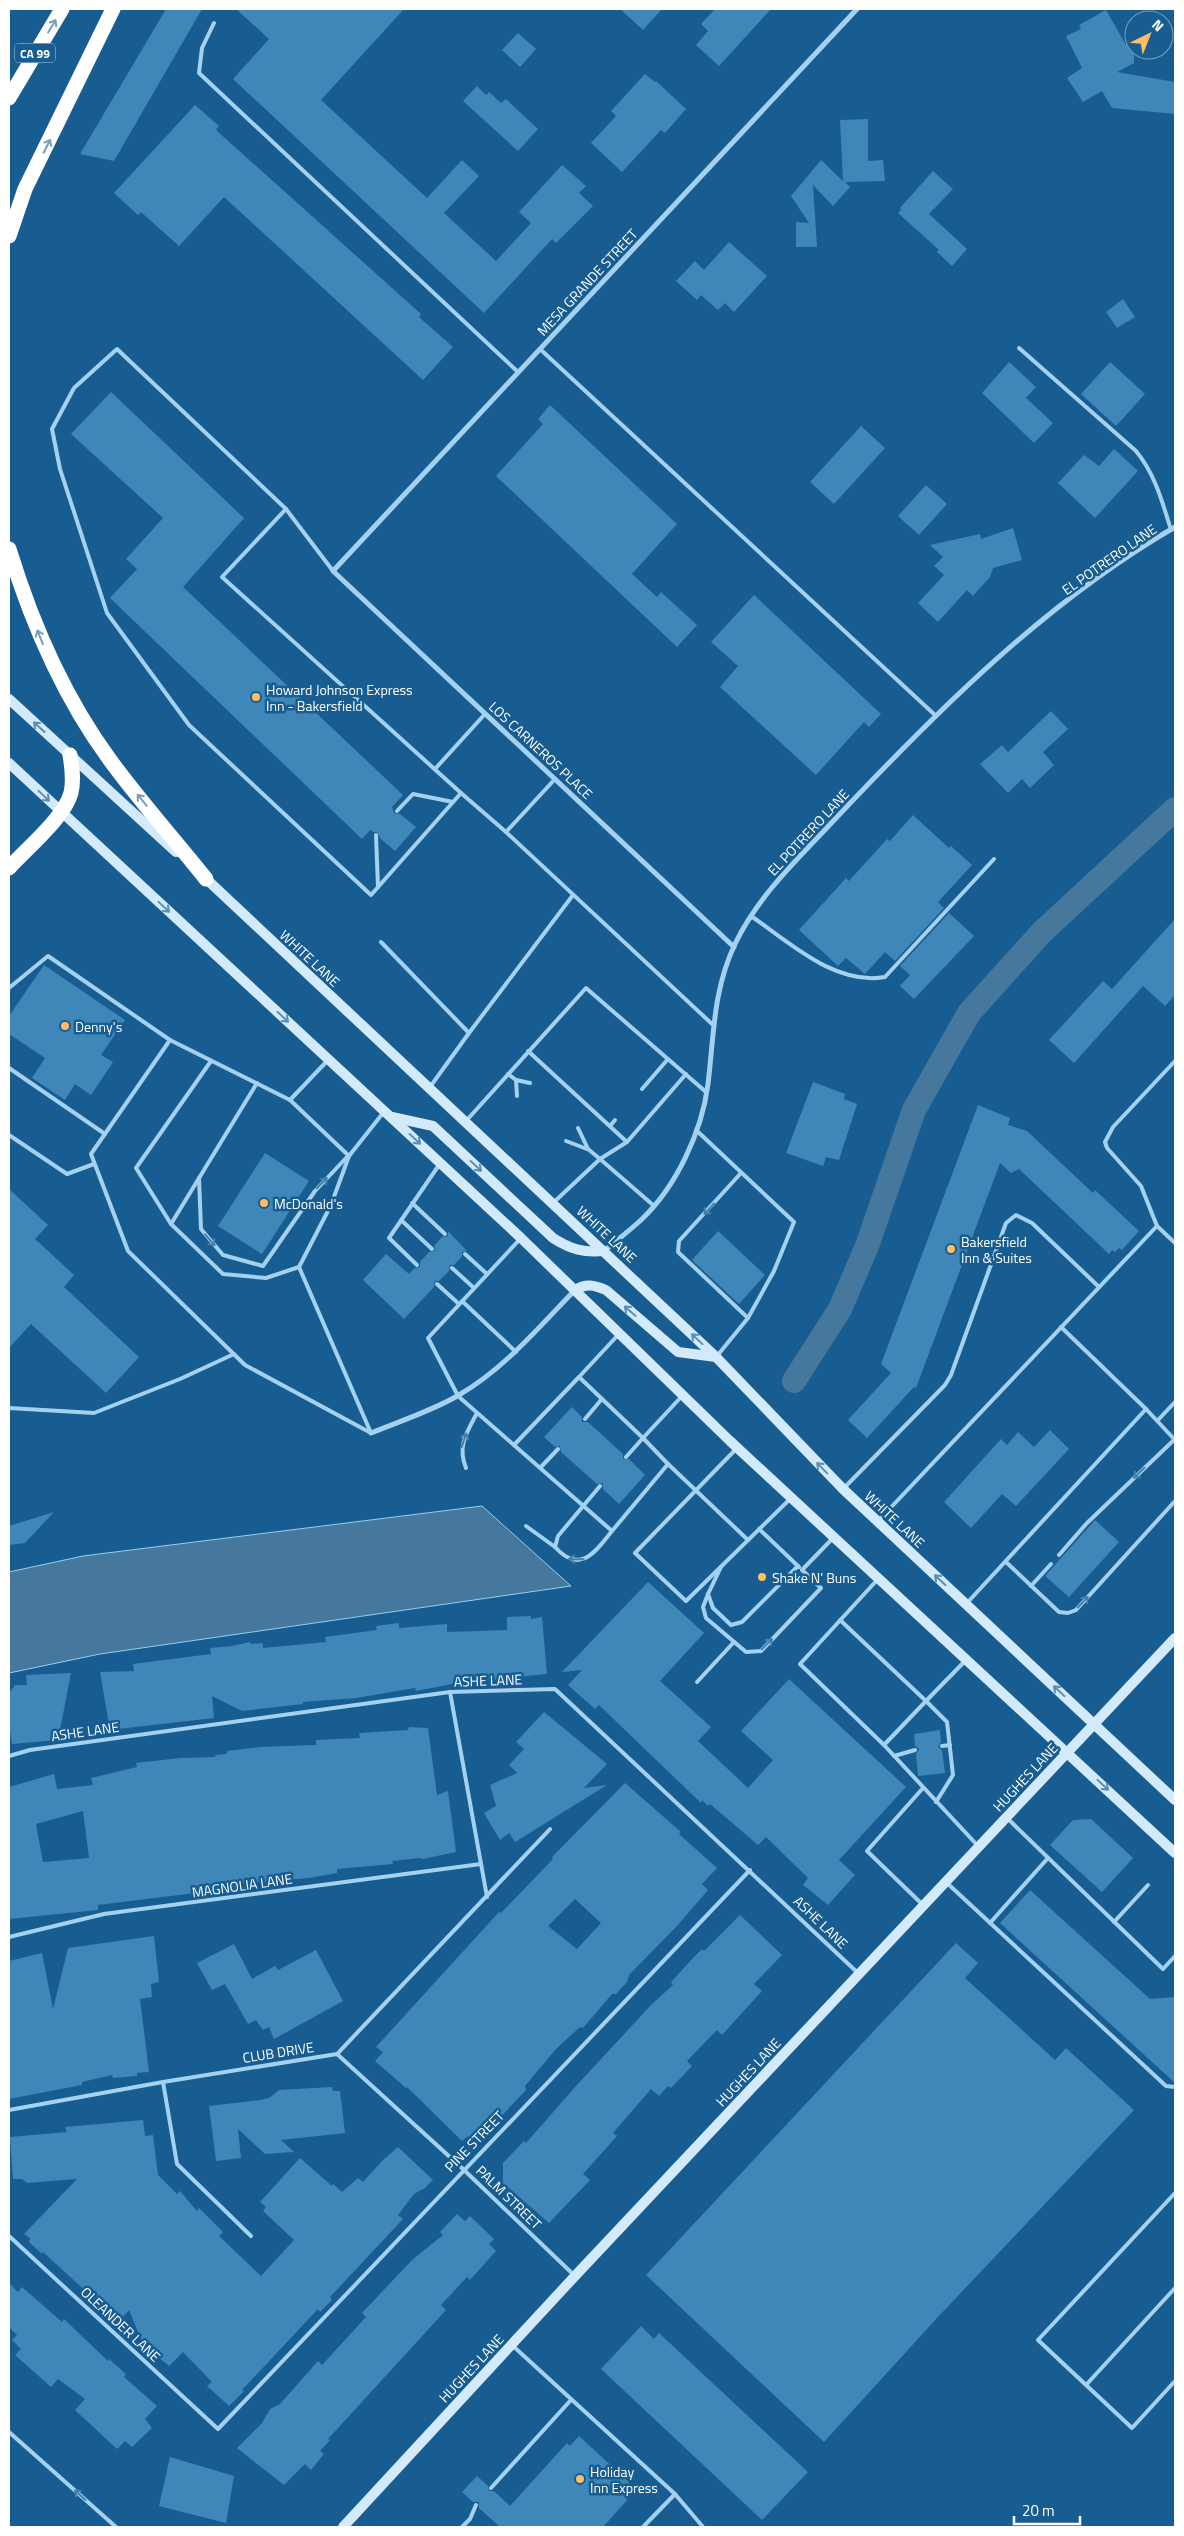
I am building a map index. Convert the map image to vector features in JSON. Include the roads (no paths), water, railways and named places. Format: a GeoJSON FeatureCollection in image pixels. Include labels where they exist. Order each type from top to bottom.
{"type":"FeatureCollection","features":[{"type":"Feature","properties":{"kind":"highway","name":"CA 99"},"geometry":{"type":"LineString","coordinates":[[9,98],[62,9]]}},
{"type":"Feature","properties":{"kind":"highway"},"geometry":{"type":"LineString","coordinates":[[9,236],[25,189],[113,9]]}},
{"type":"Feature","properties":{"kind":"highway"},"geometry":{"type":"LineString","coordinates":[[9,549],[24,598],[46,651],[72,702],[110,760],[206,879]]}},
{"type":"Feature","properties":{"kind":"highway"},"geometry":{"type":"LineString","coordinates":[[9,868],[62,812],[71,794],[73,776],[70,754]]}},
{"type":"Feature","properties":{"kind":"main road","name":"WHITE LANE"},"geometry":{"type":"LineString","coordinates":[[9,699],[206,879],[604,1251],[716,1357],[843,1489],[1175,1800]]}},
{"type":"Feature","properties":{"kind":"main road"},"geometry":{"type":"LineString","coordinates":[[9,763],[441,1163],[737,1448],[1175,1854]]}},
{"type":"Feature","properties":{"kind":"main road"},"geometry":{"type":"LineString","coordinates":[[387,1114],[433,1126],[553,1238],[569,1248],[588,1252],[604,1251]]}},
{"type":"Feature","properties":{"kind":"main road"},"geometry":{"type":"LineString","coordinates":[[574,1290],[582,1286],[593,1285],[606,1290],[678,1352],[716,1357]]}},
{"type":"Feature","properties":{"kind":"main road","name":"HUGHES LANE"},"geometry":{"type":"LineString","coordinates":[[343,2527],[575,2276],[1175,1638]]}},
{"type":"Feature","properties":{"kind":"street","name":"MESA GRANDE STREET"},"geometry":{"type":"LineString","coordinates":[[333,571],[857,9]]}},
{"type":"Feature","properties":{"kind":"street","name":"EL POTRERO LANE"},"geometry":{"type":"LineString","coordinates":[[604,1251],[642,1219],[664,1192],[685,1157],[696,1130],[706,1092],[712,1024],[720,983],[734,946],[766,894],[935,715],[1013,644],[1090,584],[1173,529]]}},
{"type":"Feature","properties":{"kind":"street","name":"LOS CARNEROS PLACE"},"geometry":{"type":"LineString","coordinates":[[333,571],[734,946]]}},
{"type":"Feature","properties":{"kind":"street"},"geometry":{"type":"LineString","coordinates":[[371,1433],[458,1396],[480,1382],[516,1352],[574,1290]]}},
{"type":"Feature","properties":{"kind":"lane"},"geometry":{"type":"LineString","coordinates":[[214,23],[202,48],[200,73],[518,372]]}},
{"type":"Feature","properties":{"kind":"lane"},"geometry":{"type":"LineString","coordinates":[[1019,348],[1136,451],[1147,465],[1158,488],[1173,529]]}},
{"type":"Feature","properties":{"kind":"lane"},"geometry":{"type":"LineString","coordinates":[[333,571],[286,509],[117,349],[74,388],[52,429],[60,469],[107,613],[189,725],[370,895],[461,793]]}},
{"type":"Feature","properties":{"kind":"lane"},"geometry":{"type":"LineString","coordinates":[[540,349],[935,715]]}},
{"type":"Feature","properties":{"kind":"lane"},"geometry":{"type":"LineString","coordinates":[[286,509],[222,577],[506,832],[712,1024]]}},
{"type":"Feature","properties":{"kind":"lane"},"geometry":{"type":"LineString","coordinates":[[434,769],[486,714]]}},
{"type":"Feature","properties":{"kind":"lane"},"geometry":{"type":"LineString","coordinates":[[506,832],[555,778]]}},
{"type":"Feature","properties":{"kind":"lane"},"geometry":{"type":"LineString","coordinates":[[397,811],[413,794],[453,802]]}},
{"type":"Feature","properties":{"kind":"lane"},"geometry":{"type":"LineString","coordinates":[[376,835],[378,888]]}},
{"type":"Feature","properties":{"kind":"lane"},"geometry":{"type":"LineString","coordinates":[[751,916],[834,971],[870,980],[885,977],[994,858]]}},
{"type":"Feature","properties":{"kind":"lane"},"geometry":{"type":"LineString","coordinates":[[429,1088],[573,895]]}},
{"type":"Feature","properties":{"kind":"lane"},"geometry":{"type":"LineString","coordinates":[[381,942],[469,1033]]}},
{"type":"Feature","properties":{"kind":"lane"},"geometry":{"type":"LineString","coordinates":[[9,988],[48,956],[170,1040],[290,1100],[349,1156]]}},
{"type":"Feature","properties":{"kind":"lane"},"geometry":{"type":"LineString","coordinates":[[465,1122],[586,988],[706,1092]]}},
{"type":"Feature","properties":{"kind":"lane"},"geometry":{"type":"LineString","coordinates":[[170,1040],[91,1154],[128,1250],[245,1365],[371,1433]]}},
{"type":"Feature","properties":{"kind":"lane"},"geometry":{"type":"LineString","coordinates":[[528,1052],[628,1142]]}},
{"type":"Feature","properties":{"kind":"lane"},"geometry":{"type":"LineString","coordinates":[[290,1100],[328,1059]]}},
{"type":"Feature","properties":{"kind":"lane"},"geometry":{"type":"LineString","coordinates":[[642,1090],[668,1059]]}},
{"type":"Feature","properties":{"kind":"lane"},"geometry":{"type":"LineString","coordinates":[[211,1060],[136,1168],[171,1224],[223,1274],[266,1278],[299,1267],[331,1205],[349,1156]]}},
{"type":"Feature","properties":{"kind":"lane"},"geometry":{"type":"LineString","coordinates":[[1175,1060],[1113,1126],[1105,1142],[1141,1186],[1156,1226],[1175,1242]]}},
{"type":"Feature","properties":{"kind":"lane"},"geometry":{"type":"LineString","coordinates":[[9,1068],[105,1134]]}},
{"type":"Feature","properties":{"kind":"lane"},"geometry":{"type":"LineString","coordinates":[[508,1074],[516,1080],[530,1083]]}},
{"type":"Feature","properties":{"kind":"lane"},"geometry":{"type":"LineString","coordinates":[[553,1203],[600,1159],[628,1142],[686,1074]]}},
{"type":"Feature","properties":{"kind":"lane"},"geometry":{"type":"LineString","coordinates":[[516,1080],[517,1096]]}},
{"type":"Feature","properties":{"kind":"lane"},"geometry":{"type":"LineString","coordinates":[[171,1224],[256,1083]]}},
{"type":"Feature","properties":{"kind":"lane"},"geometry":{"type":"LineString","coordinates":[[199,1178],[201,1229],[224,1256],[263,1266],[316,1191],[387,1114]]}},
{"type":"Feature","properties":{"kind":"lane"},"geometry":{"type":"LineString","coordinates":[[610,1126],[615,1120]]}},
{"type":"Feature","properties":{"kind":"lane"},"geometry":{"type":"LineString","coordinates":[[578,1128],[588,1149]]}},
{"type":"Feature","properties":{"kind":"lane"},"geometry":{"type":"LineString","coordinates":[[696,1130],[794,1222],[774,1271],[748,1318],[716,1357]]}},
{"type":"Feature","properties":{"kind":"lane"},"geometry":{"type":"LineString","coordinates":[[9,1135],[66,1174],[94,1164]]}},
{"type":"Feature","properties":{"kind":"lane"},"geometry":{"type":"LineString","coordinates":[[566,1141],[588,1149],[653,1205]]}},
{"type":"Feature","properties":{"kind":"lane"},"geometry":{"type":"LineString","coordinates":[[417,1265],[389,1238],[441,1163]]}},
{"type":"Feature","properties":{"kind":"lane"},"geometry":{"type":"LineString","coordinates":[[741,1173],[679,1242],[678,1252],[748,1318]]}},
{"type":"Feature","properties":{"kind":"lane"},"geometry":{"type":"LineString","coordinates":[[412,1203],[445,1234]]}},
{"type":"Feature","properties":{"kind":"lane"},"geometry":{"type":"LineString","coordinates":[[843,1489],[938,1393],[948,1380],[1006,1223],[1011,1218],[1016,1215],[1032,1223],[1099,1287]]}},
{"type":"Feature","properties":{"kind":"lane"},"geometry":{"type":"LineString","coordinates":[[401,1220],[432,1249]]}},
{"type":"Feature","properties":{"kind":"lane"},"geometry":{"type":"LineString","coordinates":[[878,1522],[1156,1226]]}},
{"type":"Feature","properties":{"kind":"lane"},"geometry":{"type":"LineString","coordinates":[[521,1238],[428,1338],[458,1396],[612,1531]]}},
{"type":"Feature","properties":{"kind":"lane"},"geometry":{"type":"LineString","coordinates":[[465,1254],[487,1274]]}},
{"type":"Feature","properties":{"kind":"lane"},"geometry":{"type":"LineString","coordinates":[[299,1267],[371,1433]]}},
{"type":"Feature","properties":{"kind":"lane"},"geometry":{"type":"LineString","coordinates":[[452,1268],[474,1288]]}},
{"type":"Feature","properties":{"kind":"lane"},"geometry":{"type":"LineString","coordinates":[[437,1284],[461,1302],[516,1352]]}},
{"type":"Feature","properties":{"kind":"lane"},"geometry":{"type":"LineString","coordinates":[[1059,1555],[1087,1523],[1175,1439],[1158,1420],[1061,1327]]}},
{"type":"Feature","properties":{"kind":"lane"},"geometry":{"type":"LineString","coordinates":[[514,1445],[620,1334]]}},
{"type":"Feature","properties":{"kind":"lane"},"geometry":{"type":"LineString","coordinates":[[9,1408],[94,1413],[180,1379],[234,1354]]}},
{"type":"Feature","properties":{"kind":"lane"},"geometry":{"type":"LineString","coordinates":[[579,1377],[748,1540]]}},
{"type":"Feature","properties":{"kind":"lane"},"geometry":{"type":"LineString","coordinates":[[626,1457],[683,1396]]}},
{"type":"Feature","properties":{"kind":"lane"},"geometry":{"type":"LineString","coordinates":[[585,1419],[601,1400]]}},
{"type":"Feature","properties":{"kind":"lane"},"geometry":{"type":"LineString","coordinates":[[1158,1420],[1175,1402]]}},
{"type":"Feature","properties":{"kind":"lane"},"geometry":{"type":"LineString","coordinates":[[966,1604],[1146,1409]]}},
{"type":"Feature","properties":{"kind":"lane"},"geometry":{"type":"LineString","coordinates":[[466,1468],[461,1458],[462,1442],[477,1413]]}},
{"type":"Feature","properties":{"kind":"lane"},"geometry":{"type":"LineString","coordinates":[[737,1448],[634,1553],[686,1601],[791,1498]]}},
{"type":"Feature","properties":{"kind":"lane"},"geometry":{"type":"LineString","coordinates":[[540,1468],[558,1449]]}},
{"type":"Feature","properties":{"kind":"lane"},"geometry":{"type":"LineString","coordinates":[[526,1526],[556,1547],[565,1558],[575,1561],[586,1559],[668,1464]]}},
{"type":"Feature","properties":{"kind":"lane"},"geometry":{"type":"LineString","coordinates":[[556,1547],[558,1536],[600,1486]]}},
{"type":"Feature","properties":{"kind":"lane"},"geometry":{"type":"LineString","coordinates":[[1006,1562],[1059,1612],[1068,1613],[1076,1610],[1175,1501]]}},
{"type":"Feature","properties":{"kind":"lane"},"geometry":{"type":"LineString","coordinates":[[722,1565],[703,1607],[706,1618],[746,1652],[760,1651],[821,1588],[759,1528]]}},
{"type":"Feature","properties":{"kind":"lane"},"geometry":{"type":"LineString","coordinates":[[802,1570],[833,1537]]}},
{"type":"Feature","properties":{"kind":"lane"},"geometry":{"type":"LineString","coordinates":[[1031,1586],[1051,1564]]}},
{"type":"Feature","properties":{"kind":"lane"},"geometry":{"type":"LineString","coordinates":[[708,1594],[713,1608],[731,1625],[742,1622],[798,1566]]}},
{"type":"Feature","properties":{"kind":"lane"},"geometry":{"type":"LineString","coordinates":[[878,1578],[800,1664],[884,1745],[979,1846]]}},
{"type":"Feature","properties":{"kind":"lane"},"geometry":{"type":"LineString","coordinates":[[840,1620],[947,1722],[953,1775],[936,1802]]}},
{"type":"Feature","properties":{"kind":"lane"},"geometry":{"type":"LineString","coordinates":[[697,1682],[734,1642]]}},
{"type":"Feature","properties":{"kind":"lane"},"geometry":{"type":"LineString","coordinates":[[884,1745],[966,1660]]}},
{"type":"Feature","properties":{"kind":"lane","name":"ASHE LANE"},"geometry":{"type":"LineString","coordinates":[[9,1756],[30,1750],[450,1692],[555,1689],[860,1974]]}},
{"type":"Feature","properties":{"kind":"lane"},"geometry":{"type":"LineString","coordinates":[[450,1692],[487,1897]]}},
{"type":"Feature","properties":{"kind":"lane"},"geometry":{"type":"LineString","coordinates":[[942,1746],[950,1745]]}},
{"type":"Feature","properties":{"kind":"lane"},"geometry":{"type":"LineString","coordinates":[[894,1756],[915,1750]]}},
{"type":"Feature","properties":{"kind":"lane"},"geometry":{"type":"LineString","coordinates":[[923,1905],[867,1851],[924,1788]]}},
{"type":"Feature","properties":{"kind":"lane"},"geometry":{"type":"LineString","coordinates":[[1006,1817],[1162,1969],[1175,1956]]}},
{"type":"Feature","properties":{"kind":"lane"},"geometry":{"type":"LineString","coordinates":[[337,2054],[550,1829]]}},
{"type":"Feature","properties":{"kind":"lane"},"geometry":{"type":"LineString","coordinates":[[990,1923],[1048,1858]]}},
{"type":"Feature","properties":{"kind":"lane","name":"MAGNOLIA LANE"},"geometry":{"type":"LineString","coordinates":[[9,1937],[104,1914],[481,1864]]}},
{"type":"Feature","properties":{"kind":"lane","name":"PINE STREET"},"geometry":{"type":"LineString","coordinates":[[218,2429],[463,2169],[750,1870]]}},
{"type":"Feature","properties":{"kind":"lane"},"geometry":{"type":"LineString","coordinates":[[946,1881],[1166,2086],[1175,2087]]}},
{"type":"Feature","properties":{"kind":"lane"},"geometry":{"type":"LineString","coordinates":[[1114,1922],[1148,1885]]}},
{"type":"Feature","properties":{"kind":"lane","name":"PALM STREET"},"geometry":{"type":"LineString","coordinates":[[337,2054],[463,2169],[575,2276]]}},
{"type":"Feature","properties":{"kind":"lane","name":"CLUB DRIVE"},"geometry":{"type":"LineString","coordinates":[[9,2110],[163,2082],[337,2054]]}},
{"type":"Feature","properties":{"kind":"lane"},"geometry":{"type":"LineString","coordinates":[[163,2082],[177,2164],[251,2236]]}},
{"type":"Feature","properties":{"kind":"lane"},"geometry":{"type":"LineString","coordinates":[[1175,2193],[1038,2340],[1132,2428],[1175,2381]]}},
{"type":"Feature","properties":{"kind":"lane","name":"OLEANDER LANE"},"geometry":{"type":"LineString","coordinates":[[9,2236],[218,2429]]}},
{"type":"Feature","properties":{"kind":"lane"},"geometry":{"type":"LineString","coordinates":[[1086,2385],[1175,2289]]}},
{"type":"Feature","properties":{"kind":"lane"},"geometry":{"type":"LineString","coordinates":[[512,2345],[570,2401],[675,2494],[703,2527]]}},
{"type":"Feature","properties":{"kind":"lane"},"geometry":{"type":"LineString","coordinates":[[491,2488],[570,2401]]}},
{"type":"Feature","properties":{"kind":"lane"},"geometry":{"type":"LineString","coordinates":[[9,2432],[116,2527]]}},
{"type":"Feature","properties":{"kind":"lane"},"geometry":{"type":"LineString","coordinates":[[643,2527],[675,2494]]}},
{"type":"Feature","properties":{"kind":"lane"},"geometry":{"type":"LineString","coordinates":[[462,2527],[470,2519],[476,2505]]}},
{"type":"Feature","properties":{"kind":"water"},"geometry":{"type":"Polygon","coordinates":[[[482,1506],[571,1586],[100,1654],[9,1673],[9,1572],[83,1556],[482,1506]]]}},
{"type":"Feature","properties":{"kind":"waterway"},"geometry":{"type":"LineString","coordinates":[[794,1381],[840,1309],[867,1246],[914,1110],[969,1013],[1042,932],[1175,809]]}},
{"type":"Feature","properties":{"kind":"place","name":"Howard Johnson Express Inn - Bakersfield"},"geometry":{"type":"Point","coordinates":[256,697]}},
{"type":"Feature","properties":{"kind":"place","name":"Denny's"},"geometry":{"type":"Point","coordinates":[65,1026]}},
{"type":"Feature","properties":{"kind":"place","name":"McDonald's"},"geometry":{"type":"Point","coordinates":[264,1203]}},
{"type":"Feature","properties":{"kind":"place","name":"Bakersfield Inn & Suites"},"geometry":{"type":"Point","coordinates":[951,1249]}},
{"type":"Feature","properties":{"kind":"place","name":"Shake N' Buns"},"geometry":{"type":"Point","coordinates":[762,1577]}},
{"type":"Feature","properties":{"kind":"place","name":"Holiday Inn Express"},"geometry":{"type":"Point","coordinates":[580,2479]}}]}
